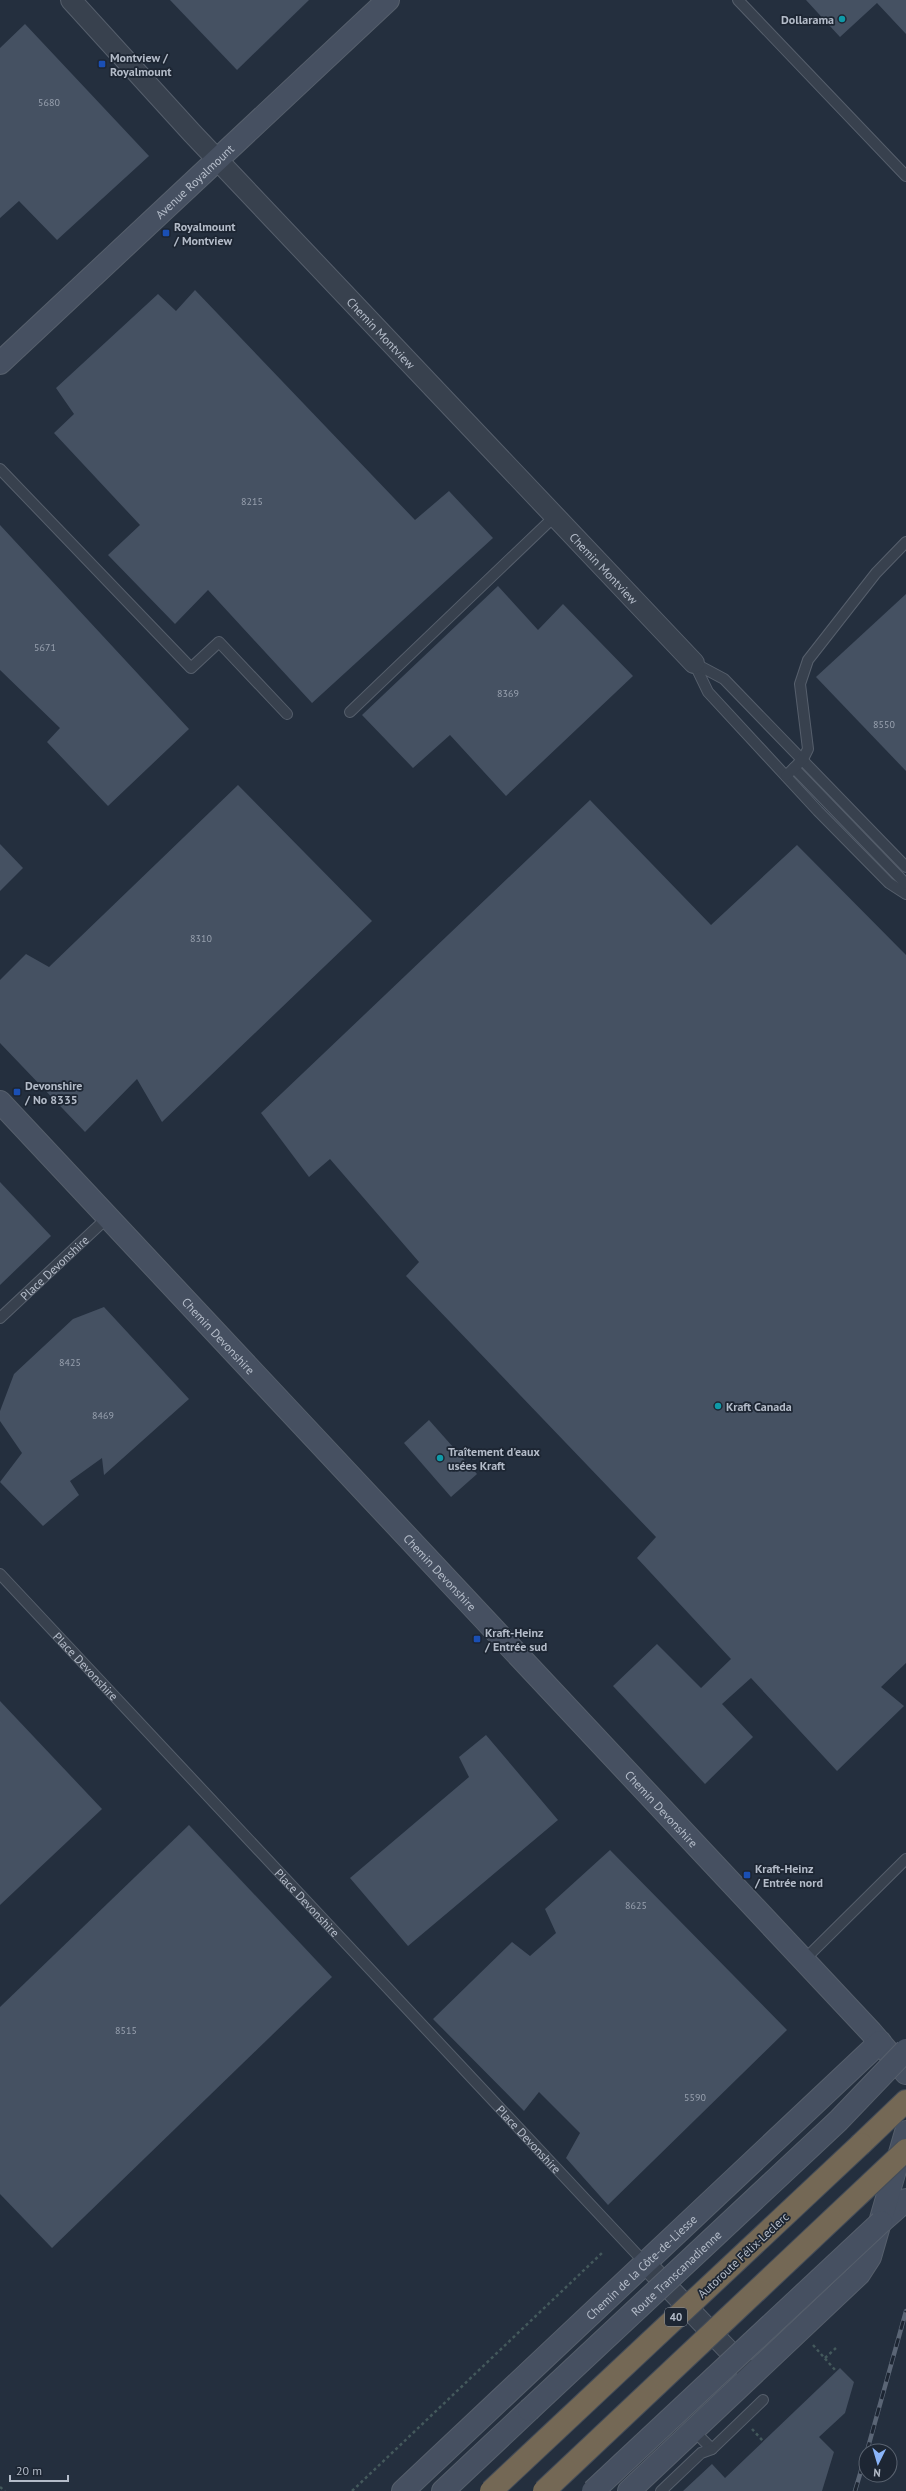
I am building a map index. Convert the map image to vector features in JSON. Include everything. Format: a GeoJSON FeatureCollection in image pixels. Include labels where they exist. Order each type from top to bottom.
{"type":"FeatureCollection","features":[{"type":"Feature","properties":{"kind":"highway","name":"Autoroute Félix-Leclerc"},"geometry":{"type":"LineString","coordinates":[[491,2491],[906,2101]]}},
{"type":"Feature","properties":{"kind":"highway"},"geometry":{"type":"LineString","coordinates":[[544,2491],[906,2150]]}},
{"type":"Feature","properties":{"kind":"street","name":"Chemin Montview"},"geometry":{"type":"LineString","coordinates":[[71,0],[217,160],[694,663]]}},
{"type":"Feature","properties":{"kind":"street","name":"Avenue Royalmount"},"geometry":{"type":"LineString","coordinates":[[0,363],[388,0]]}},
{"type":"Feature","properties":{"kind":"street","name":"Chemin Devonshire"},"geometry":{"type":"LineString","coordinates":[[0,1102],[880,2042],[906,2073]]}},
{"type":"Feature","properties":{"kind":"street","name":"Chemin de la Côte-de-Liesse"},"geometry":{"type":"LineString","coordinates":[[403,2491],[646,2264],[880,2042]]}},
{"type":"Feature","properties":{"kind":"street","name":"Route Transcanadienne"},"geometry":{"type":"LineString","coordinates":[[442,2491],[838,2121],[906,2050]]}},
{"type":"Feature","properties":{"kind":"street"},"geometry":{"type":"LineString","coordinates":[[630,2491],[859,2274],[870,2257],[906,2132]]}},
{"type":"Feature","properties":{"kind":"street"},"geometry":{"type":"LineString","coordinates":[[593,2491],[906,2200]]}},
{"type":"Feature","properties":{"kind":"street"},"geometry":{"type":"LineString","coordinates":[[646,2264],[752,2375]]}},
{"type":"Feature","properties":{"kind":"lane"},"geometry":{"type":"LineString","coordinates":[[738,0],[906,176]]}},
{"type":"Feature","properties":{"kind":"lane"},"geometry":{"type":"LineString","coordinates":[[0,469],[191,668],[219,642],[287,714]]}},
{"type":"Feature","properties":{"kind":"lane"},"geometry":{"type":"LineString","coordinates":[[350,712],[555,516]]}},
{"type":"Feature","properties":{"kind":"lane"},"geometry":{"type":"LineString","coordinates":[[786,776],[803,759],[808,749],[800,684],[803,670],[814,650],[876,573],[906,542]]}},
{"type":"Feature","properties":{"kind":"lane"},"geometry":{"type":"LineString","coordinates":[[694,663],[724,679],[906,867]]}},
{"type":"Feature","properties":{"kind":"lane"},"geometry":{"type":"LineString","coordinates":[[694,663],[708,692],[889,883],[906,894]]}},
{"type":"Feature","properties":{"kind":"lane"},"geometry":{"type":"LineString","coordinates":[[794,768],[906,884]]}},
{"type":"Feature","properties":{"kind":"lane","name":"Place Devonshire"},"geometry":{"type":"LineString","coordinates":[[0,1318],[108,1217]]}},
{"type":"Feature","properties":{"kind":"lane","name":"Place Devonshire"},"geometry":{"type":"LineString","coordinates":[[0,1574],[646,2264]]}},
{"type":"Feature","properties":{"kind":"lane"},"geometry":{"type":"LineString","coordinates":[[803,1960],[906,1859]]}},
{"type":"Feature","properties":{"kind":"lane"},"geometry":{"type":"LineString","coordinates":[[661,2491],[701,2453],[712,2448],[763,2400]]}},
{"type":"Feature","properties":{"kind":"lane"},"geometry":{"type":"LineString","coordinates":[[693,2430],[712,2448]]}},
{"type":"Feature","properties":{"kind":"path"},"geometry":{"type":"LineString","coordinates":[[352,2491],[603,2252]]}},
{"type":"Feature","properties":{"kind":"path"},"geometry":{"type":"LineString","coordinates":[[810,2341],[836,2371]]}},
{"type":"Feature","properties":{"kind":"path"},"geometry":{"type":"LineString","coordinates":[[825,2358],[836,2348]]}},
{"type":"Feature","properties":{"kind":"path"},"geometry":{"type":"LineString","coordinates":[[0,2487],[4,2491]]}},
{"type":"Feature","properties":{"kind":"building"},"geometry":{"type":"Polygon","coordinates":[[[170,0],[309,0],[237,70],[170,0]]]}},
{"type":"Feature","properties":{"kind":"building","name":"Dollarama"},"geometry":{"type":"Polygon","coordinates":[[[806,0],[906,0],[906,34],[877,3],[840,37],[806,0]]]}},
{"type":"Feature","properties":{"kind":"building"},"geometry":{"type":"Polygon","coordinates":[[[25,24],[149,156],[57,240],[19,201],[0,218],[0,48],[25,24]]]}},
{"type":"Feature","properties":{"kind":"building"},"geometry":{"type":"Polygon","coordinates":[[[195,290],[415,520],[449,491],[493,538],[312,703],[208,590],[175,624],[108,555],[140,525],[54,433],[74,414],[56,388],[158,294],[176,311],[195,290]]]}},
{"type":"Feature","properties":{"kind":"building"},"geometry":{"type":"Polygon","coordinates":[[[0,525],[189,729],[108,806],[47,742],[60,728],[0,670],[0,525]]]}},
{"type":"Feature","properties":{"kind":"building"},"geometry":{"type":"Polygon","coordinates":[[[498,586],[538,630],[563,604],[633,676],[506,796],[450,735],[413,768],[362,715],[498,586]]]}},
{"type":"Feature","properties":{"kind":"building"},"geometry":{"type":"Polygon","coordinates":[[[906,594],[906,771],[816,677],[906,594]]]}},
{"type":"Feature","properties":{"kind":"building"},"geometry":{"type":"Polygon","coordinates":[[[238,785],[372,921],[162,1122],[137,1079],[85,1132],[0,1043],[0,980],[26,954],[49,967],[238,785]]]}},
{"type":"Feature","properties":{"kind":"building","name":"Kraft Canada"},"geometry":{"type":"Polygon","coordinates":[[[590,800],[711,925],[797,845],[906,955],[906,1663],[881,1687],[904,1706],[837,1771],[751,1678],[722,1704],[753,1737],[705,1784],[613,1686],[657,1644],[701,1688],[731,1659],[637,1558],[656,1537],[406,1276],[419,1262],[330,1159],[309,1177],[261,1113],[590,800]]]}},
{"type":"Feature","properties":{"kind":"building"},"geometry":{"type":"Polygon","coordinates":[[[0,844],[23,868],[0,891],[0,844]]]}},
{"type":"Feature","properties":{"kind":"building"},"geometry":{"type":"Polygon","coordinates":[[[0,1182],[51,1236],[0,1285],[0,1182]]]}},
{"type":"Feature","properties":{"kind":"building"},"geometry":{"type":"Polygon","coordinates":[[[104,1307],[189,1399],[104,1475],[102,1458],[70,1481],[79,1495],[43,1526],[0,1482],[22,1453],[0,1421],[0,1411],[14,1374],[73,1319],[104,1307]]]}},
{"type":"Feature","properties":{"kind":"building","name":"Traîtement d'eaux usées Kraft"},"geometry":{"type":"Polygon","coordinates":[[[429,1420],[477,1474],[451,1497],[404,1443],[429,1420]]]}},
{"type":"Feature","properties":{"kind":"building"},"geometry":{"type":"Polygon","coordinates":[[[0,1701],[102,1809],[0,1905],[0,1701]]]}},
{"type":"Feature","properties":{"kind":"building"},"geometry":{"type":"Polygon","coordinates":[[[486,1735],[558,1820],[408,1946],[350,1878],[469,1777],[459,1757],[486,1735]]]}},
{"type":"Feature","properties":{"kind":"building"},"geometry":{"type":"Polygon","coordinates":[[[189,1825],[332,1977],[52,2248],[0,2194],[0,2007],[189,1825]]]}},
{"type":"Feature","properties":{"kind":"building"},"geometry":{"type":"Polygon","coordinates":[[[610,1850],[787,2030],[608,2205],[566,2158],[580,2133],[539,2092],[524,2111],[433,2019],[512,1942],[530,1956],[556,1933],[545,1909],[610,1850]]]}},
{"type":"Feature","properties":{"kind":"building"},"geometry":{"type":"Polygon","coordinates":[[[840,2368],[854,2382],[845,2413],[819,2437],[834,2452],[822,2491],[683,2491],[712,2464],[725,2478],[840,2368]]]}},
{"type":"Feature","properties":{"kind":"railway"},"geometry":{"type":"LineString","coordinates":[[869,2443],[906,2311]]}},
{"type":"Feature","properties":{"kind":"railway"},"geometry":{"type":"LineString","coordinates":[[855,2491],[858,2481]]}},
{"type":"Feature","properties":{"kind":"place","name":"Dollarama"},"geometry":{"type":"Point","coordinates":[842,19]}},
{"type":"Feature","properties":{"kind":"place","name":"Montview / Royalmount"},"geometry":{"type":"Point","coordinates":[102,64]}},
{"type":"Feature","properties":{"kind":"place","name":"Royalmount / Montview"},"geometry":{"type":"Point","coordinates":[166,233]}},
{"type":"Feature","properties":{"kind":"place","name":"Devonshire / No 8335"},"geometry":{"type":"Point","coordinates":[17,1092]}},
{"type":"Feature","properties":{"kind":"place","name":"Kraft Canada"},"geometry":{"type":"Point","coordinates":[718,1406]}},
{"type":"Feature","properties":{"kind":"place","name":"Traîtement d'eaux usées Kraft"},"geometry":{"type":"Point","coordinates":[440,1458]}},
{"type":"Feature","properties":{"kind":"place","name":"Kraft-Heinz / Entrée sud"},"geometry":{"type":"Point","coordinates":[477,1639]}},
{"type":"Feature","properties":{"kind":"place","name":"Kraft-Heinz / Entrée nord"},"geometry":{"type":"Point","coordinates":[747,1875]}}]}
